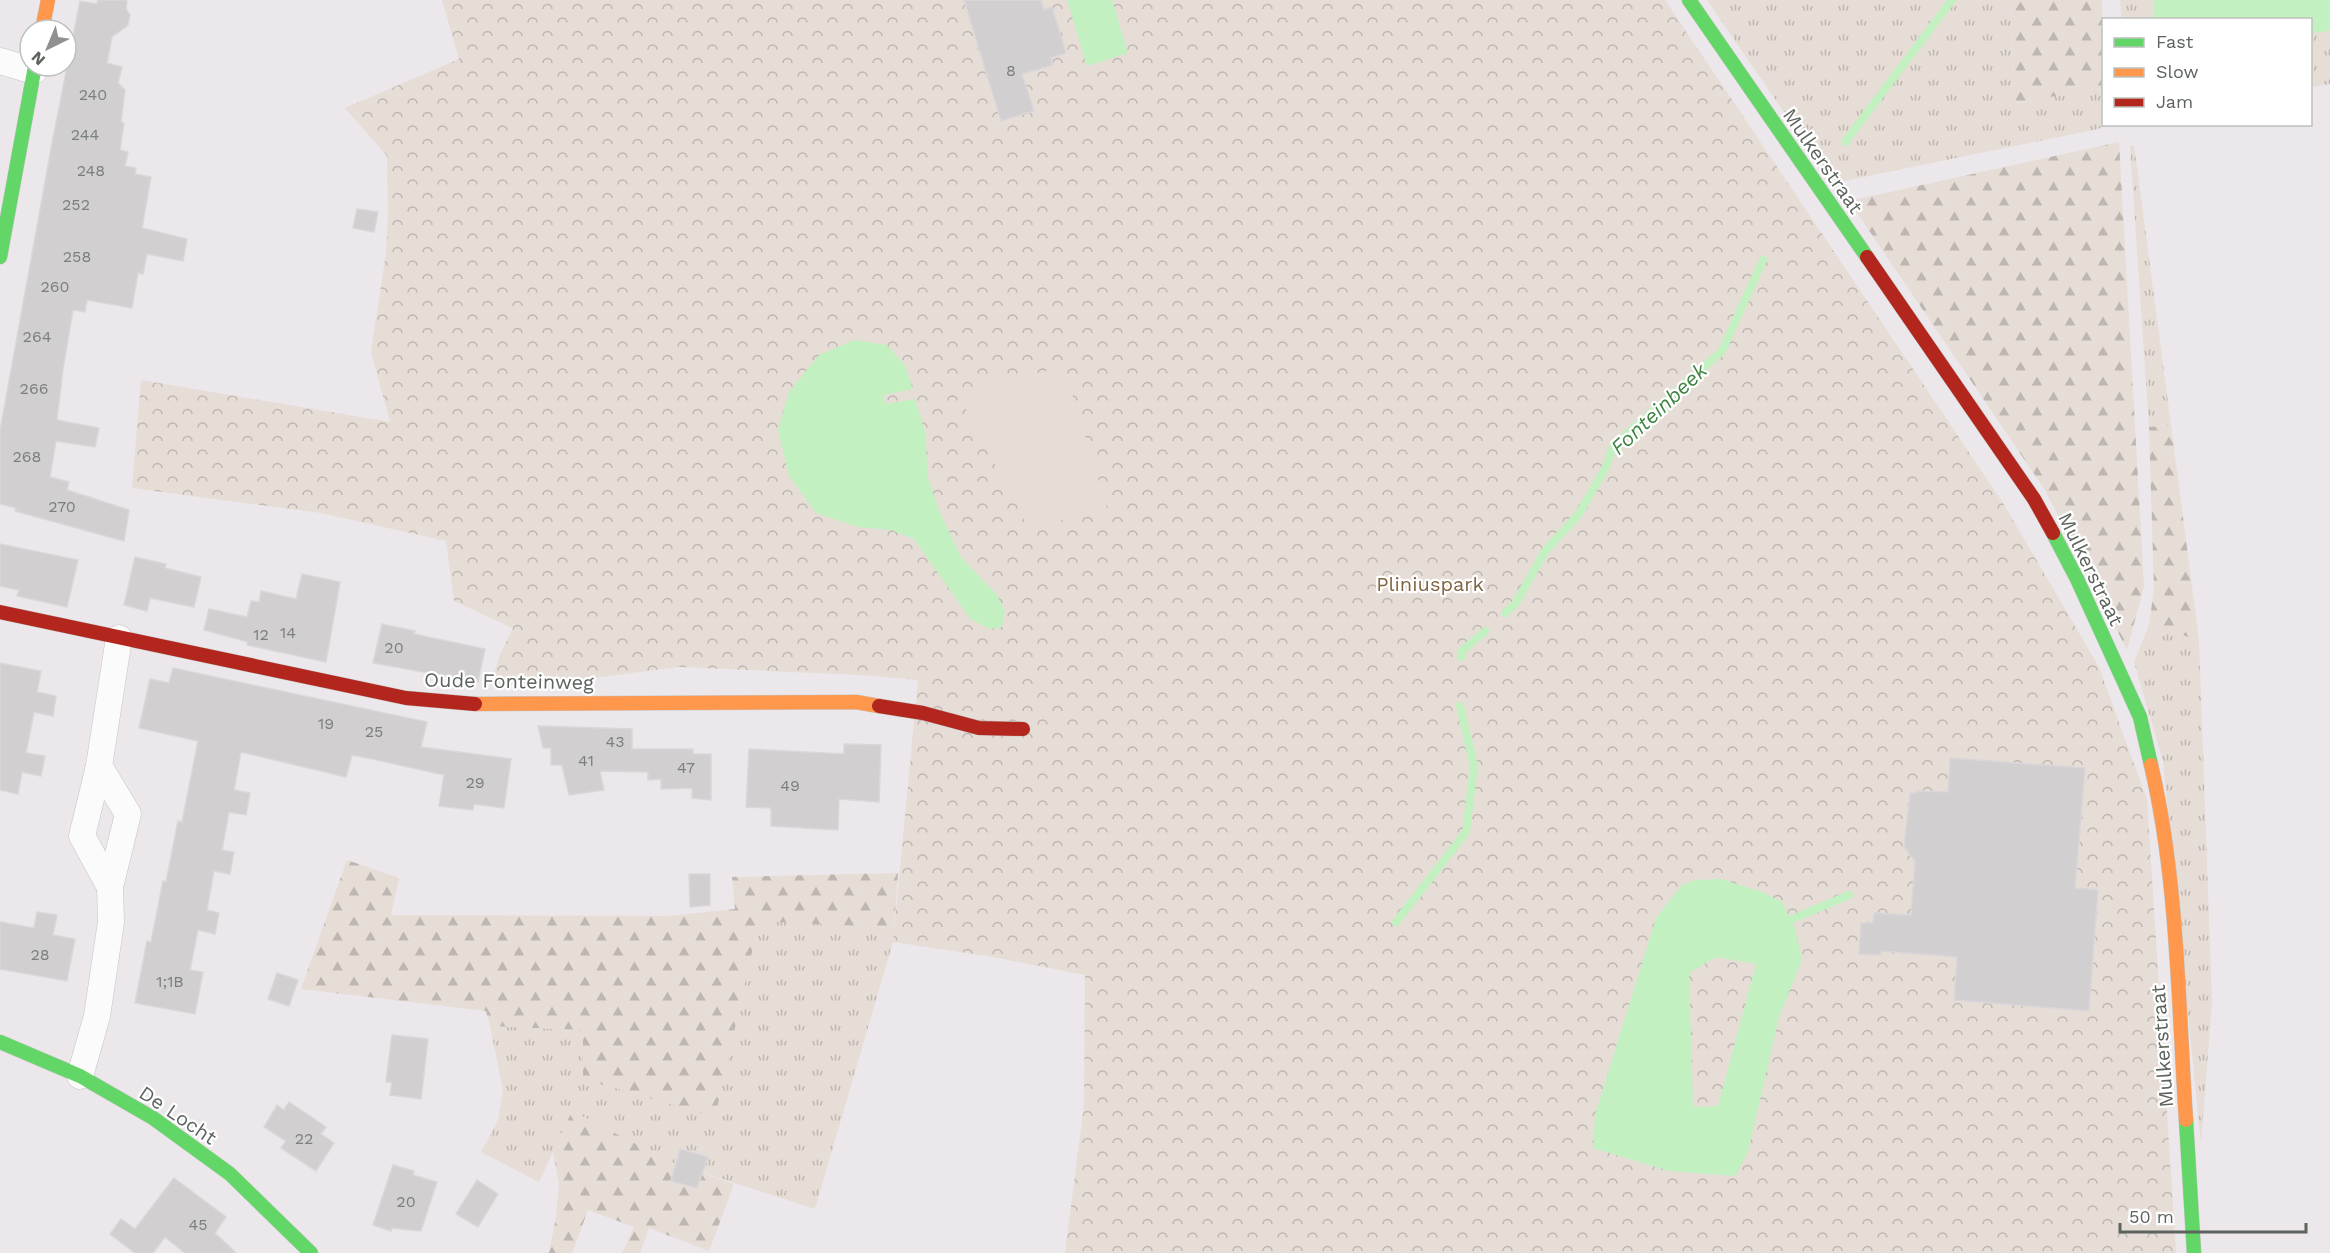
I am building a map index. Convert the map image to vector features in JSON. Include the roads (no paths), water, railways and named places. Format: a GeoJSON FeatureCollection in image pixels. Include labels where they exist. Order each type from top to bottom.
{"type":"FeatureCollection","features":[{"type":"Feature","properties":{"kind":"street"},"geometry":{"type":"LineString","coordinates":[[44,18],[48,0]]}},
{"type":"Feature","properties":{"kind":"street","name":"Mulkerstraat"},"geometry":{"type":"LineString","coordinates":[[1689,0],[2034,499],[2077,579],[2140,717],[2158,794],[2171,887],[2194,1253]]}},
{"type":"Feature","properties":{"kind":"street"},"geometry":{"type":"LineString","coordinates":[[0,61],[18,65]]}},
{"type":"Feature","properties":{"kind":"street"},"geometry":{"type":"LineString","coordinates":[[0,257],[33,78]]}},
{"type":"Feature","properties":{"kind":"street","name":"Oude Fonteinweg"},"geometry":{"type":"LineString","coordinates":[[0,612],[406,698],[479,704],[856,702],[923,714],[979,728],[1023,729]]}},
{"type":"Feature","properties":{"kind":"street"},"geometry":{"type":"LineString","coordinates":[[111,887],[82,836],[99,766],[119,638]]}},
{"type":"Feature","properties":{"kind":"street"},"geometry":{"type":"LineString","coordinates":[[80,1076],[98,1016],[111,922],[111,887],[128,814],[99,766]]}},
{"type":"Feature","properties":{"kind":"street","name":"De Locht"},"geometry":{"type":"LineString","coordinates":[[0,1042],[80,1076],[153,1118],[230,1174],[311,1253]]}},
{"type":"Feature","properties":{"kind":"waterway","name":"Fonteinbeek"},"geometry":{"type":"LineString","coordinates":[[1845,142],[1952,0]]}},
{"type":"Feature","properties":{"kind":"waterway","name":"Fonteinbeek"},"geometry":{"type":"LineString","coordinates":[[1505,613],[1516,603],[1545,551],[1578,515],[1606,467],[1613,446],[1722,351],[1763,260]]}},
{"type":"Feature","properties":{"kind":"waterway","name":"Fonteinbeek"},"geometry":{"type":"LineString","coordinates":[[1461,657],[1461,652],[1485,631]]}},
{"type":"Feature","properties":{"kind":"waterway","name":"Fonteinbeek"},"geometry":{"type":"LineString","coordinates":[[1396,922],[1466,832],[1474,766],[1460,706]]}},
{"type":"Feature","properties":{"kind":"waterway"},"geometry":{"type":"LineString","coordinates":[[1790,920],[1849,895]]}},
{"type":"Feature","properties":{"kind":"park label","name":"Pliniuspark"},"geometry":{"type":"Point","coordinates":[1430,584]}}]}
